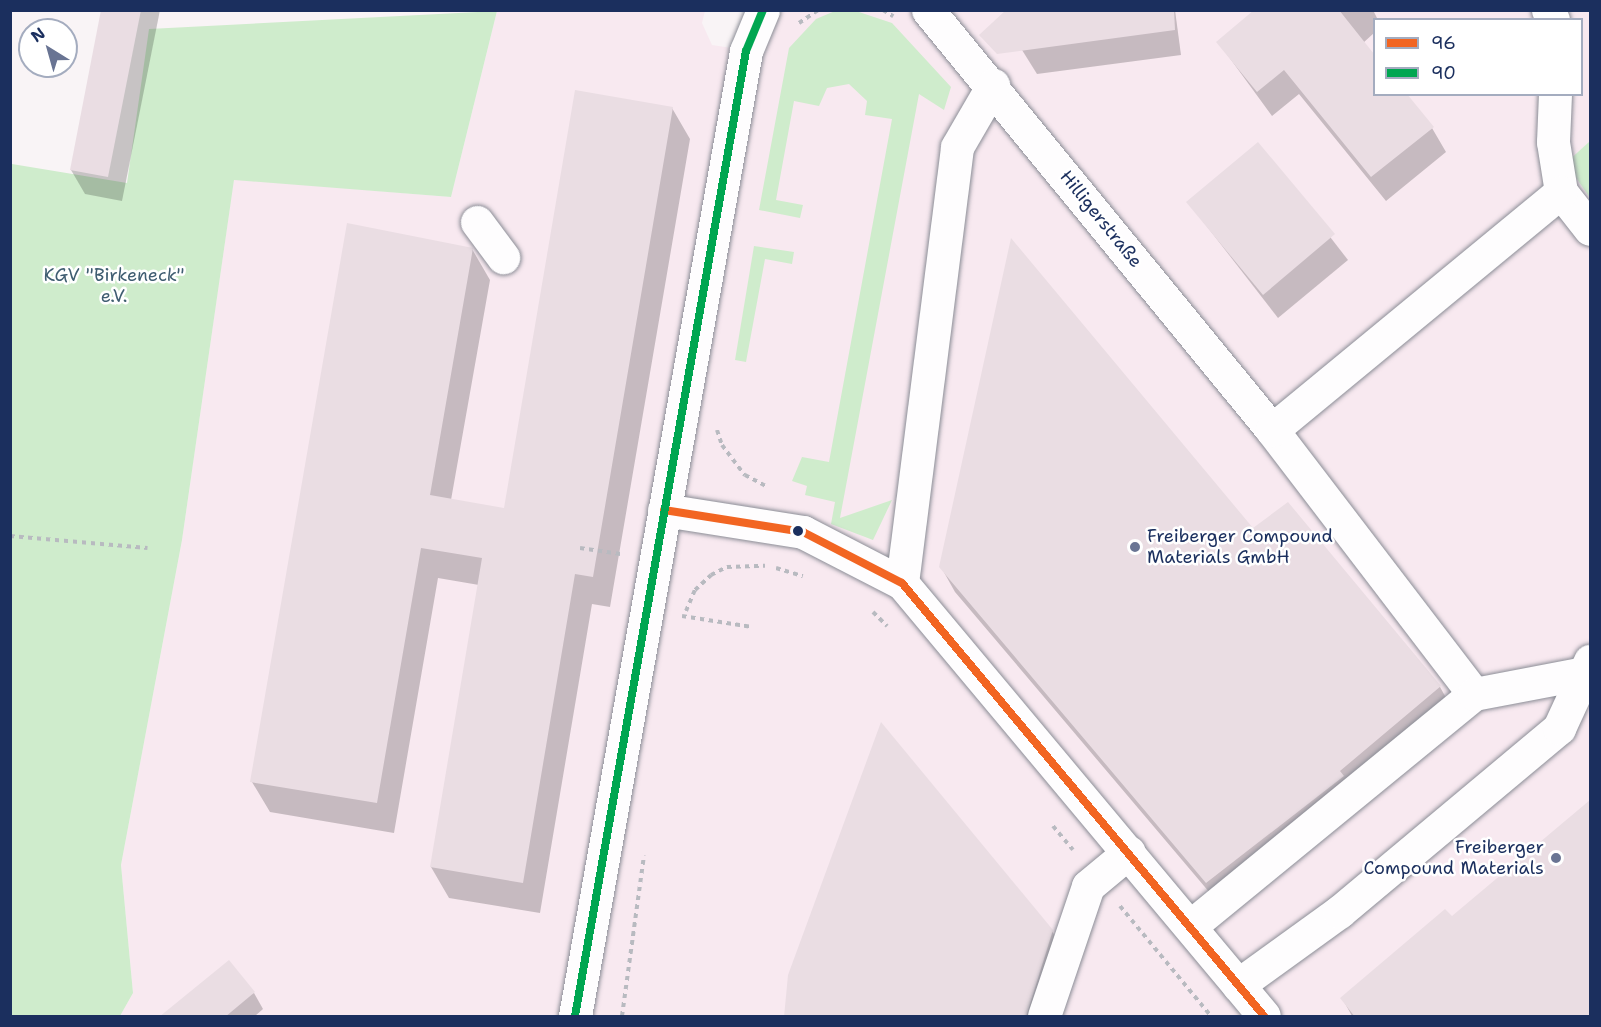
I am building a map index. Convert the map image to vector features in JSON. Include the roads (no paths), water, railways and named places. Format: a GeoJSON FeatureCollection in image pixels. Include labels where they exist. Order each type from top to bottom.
{"type":"FeatureCollection","features":[{"type":"Feature","properties":{"kind":"street"},"geometry":{"type":"LineString","coordinates":[[575,1017],[746,51],[763,10]]}},
{"type":"Feature","properties":{"kind":"street","name":"Hilligerstraße"},"geometry":{"type":"LineString","coordinates":[[928,10],[993,85],[1272,430],[1474,694]]}},
{"type":"Feature","properties":{"kind":"street"},"geometry":{"type":"LineString","coordinates":[[902,583],[957,147],[993,85]]}},
{"type":"Feature","properties":{"kind":"street"},"geometry":{"type":"LineString","coordinates":[[1555,96],[1552,142],[1561,192],[1590,228]]}},
{"type":"Feature","properties":{"kind":"street"},"geometry":{"type":"LineString","coordinates":[[1272,430],[1561,192]]}},
{"type":"Feature","properties":{"kind":"street"},"geometry":{"type":"LineString","coordinates":[[477,222],[503,257]]}},
{"type":"Feature","properties":{"kind":"street"},"geometry":{"type":"LineString","coordinates":[[664,510],[783,529],[840,548],[902,583],[1191,926],[1264,1017]]}},
{"type":"Feature","properties":{"kind":"street"},"geometry":{"type":"LineString","coordinates":[[1191,926],[1474,694],[1587,667]]}},
{"type":"Feature","properties":{"kind":"street"},"geometry":{"type":"LineString","coordinates":[[1238,985],[1339,912],[1559,728],[1587,667]]}},
{"type":"Feature","properties":{"kind":"street"},"geometry":{"type":"LineString","coordinates":[[1044,1017],[1088,886],[1129,852]]}},
{"type":"Feature","properties":{"kind":"place","name":"Freiberger Compound Materials GmbH"},"geometry":{"type":"Point","coordinates":[1135,547]}},
{"type":"Feature","properties":{"kind":"place","name":"Freiberger Compound Materials"},"geometry":{"type":"Point","coordinates":[1556,858]}},
{"type":"Feature","properties":{"kind":"park label","name":"KGV \"Birkeneck\" e.V."},"geometry":{"type":"Point","coordinates":[114,286]}}]}
